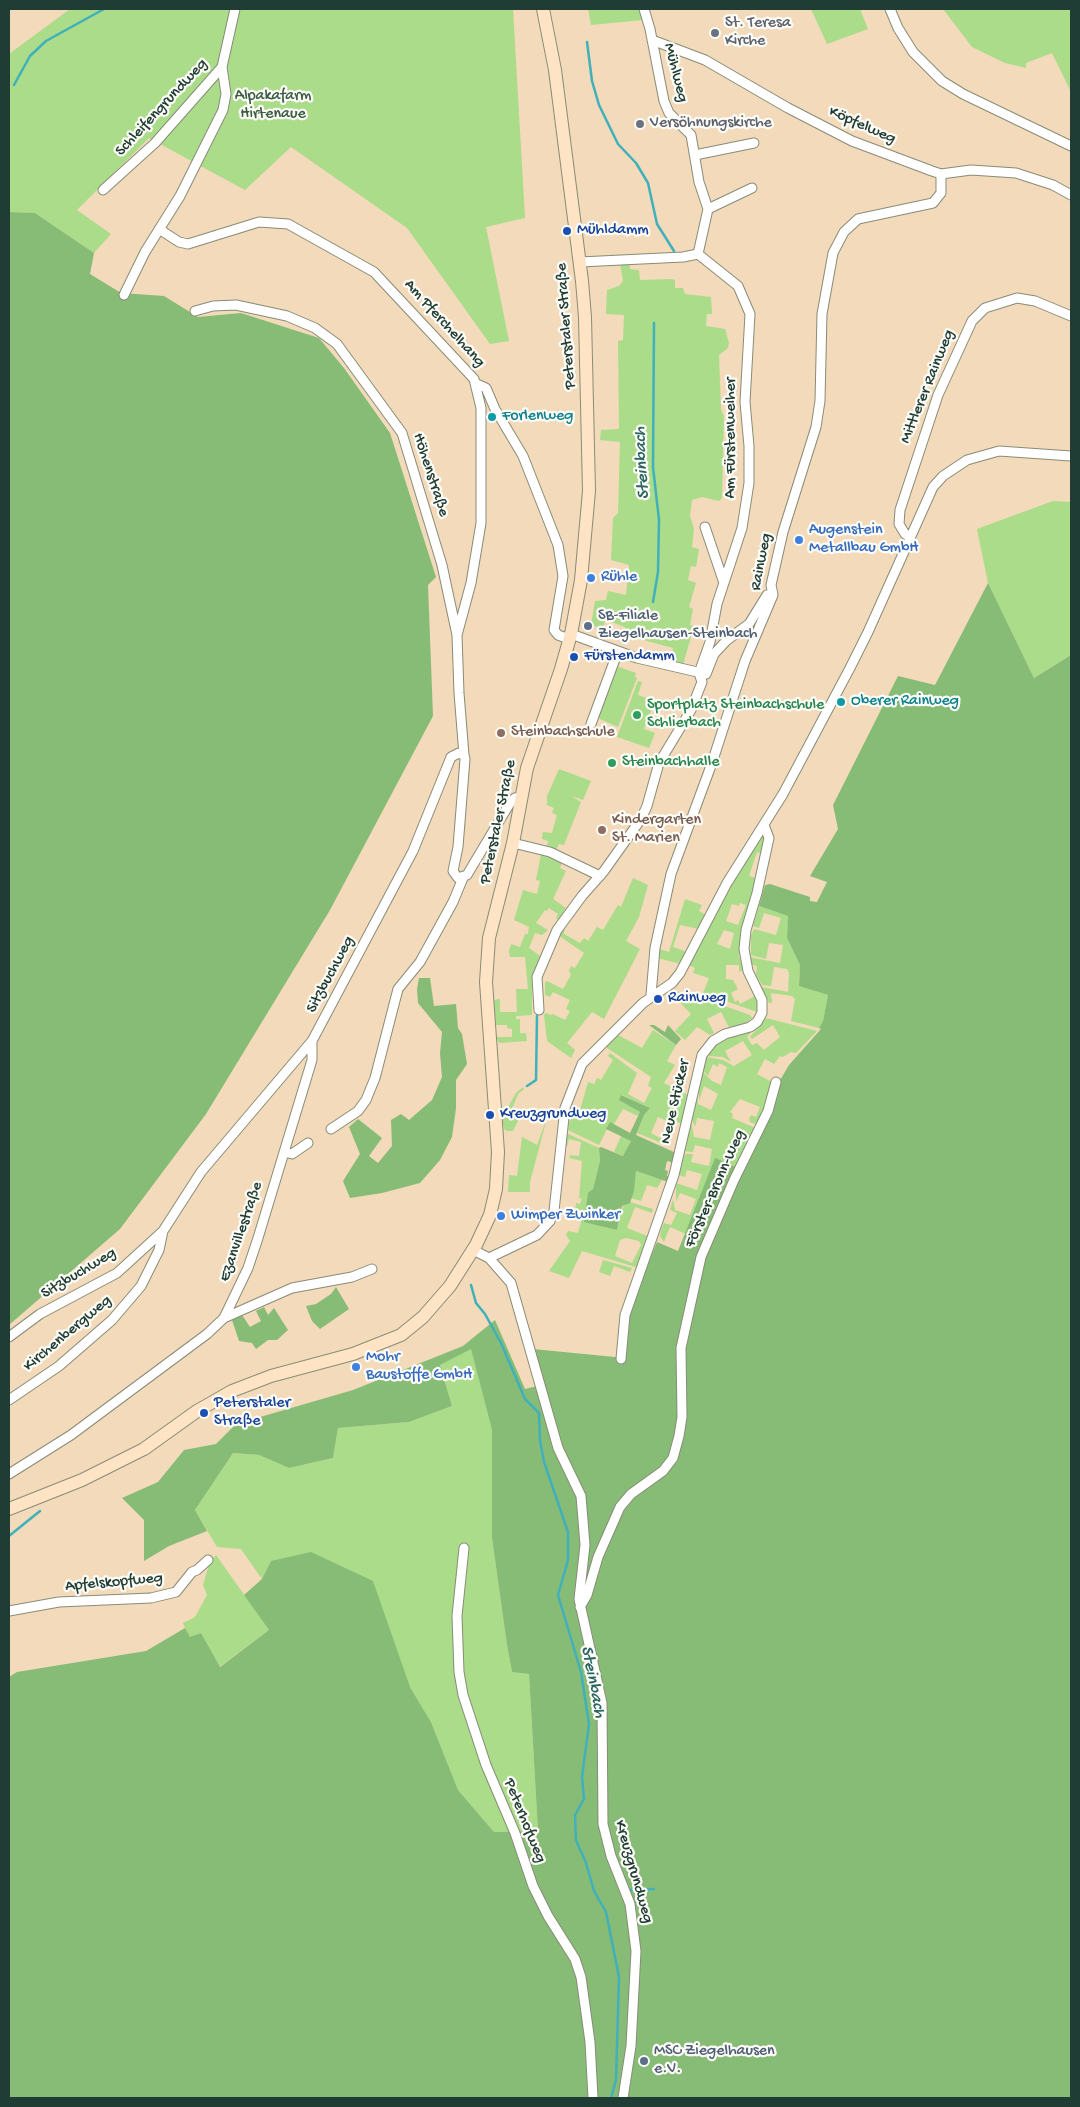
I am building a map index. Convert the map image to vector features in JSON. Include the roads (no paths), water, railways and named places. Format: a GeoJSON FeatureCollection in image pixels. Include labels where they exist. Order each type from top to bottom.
{"type":"FeatureCollection","features":[{"type":"Feature","properties":{"kind":"main road","name":"Peterstaler Straße"},"geometry":{"type":"LineString","coordinates":[[9,1509],[82,1480],[144,1450],[197,1411],[232,1391],[272,1376],[353,1354],[401,1335],[438,1302],[473,1250],[490,1215],[496,1189],[497,1140],[487,966],[491,928],[513,843],[521,797],[534,743],[561,670],[570,636],[582,571],[589,492],[585,317],[580,262],[557,79],[543,9]]}},
{"type":"Feature","properties":{"kind":"street","name":"Schleifengrundweg"},"geometry":{"type":"LineString","coordinates":[[103,190],[155,143],[222,67],[235,9]]}},
{"type":"Feature","properties":{"kind":"street","name":"Mühlweg"},"geometry":{"type":"LineString","coordinates":[[644,9],[665,106],[669,113],[690,133],[699,182],[708,208]]}},
{"type":"Feature","properties":{"kind":"street"},"geometry":{"type":"LineString","coordinates":[[890,9],[913,52],[942,81],[962,94],[1071,146]]}},
{"type":"Feature","properties":{"kind":"street","name":"Köpfelweg"},"geometry":{"type":"LineString","coordinates":[[652,40],[717,66],[788,108],[852,141],[941,174],[970,170],[1005,171],[1052,185],[1071,193]]}},
{"type":"Feature","properties":{"kind":"street"},"geometry":{"type":"LineString","coordinates":[[124,295],[159,229],[180,196],[223,110],[226,94],[222,67]]}},
{"type":"Feature","properties":{"kind":"street"},"geometry":{"type":"LineString","coordinates":[[695,155],[754,143]]}},
{"type":"Feature","properties":{"kind":"street","name":"Rainweg"},"geometry":{"type":"LineString","coordinates":[[651,996],[655,948],[670,880],[712,763],[742,668],[773,595],[771,585],[783,532],[818,417],[822,314],[833,253],[842,236],[858,219],[933,203],[941,193],[941,174]]}},
{"type":"Feature","properties":{"kind":"street"},"geometry":{"type":"LineString","coordinates":[[580,262],[683,257],[698,254],[708,208],[752,188]]}},
{"type":"Feature","properties":{"kind":"street","name":"Am Pferchelhang"},"geometry":{"type":"LineString","coordinates":[[159,229],[179,242],[188,244],[259,222],[288,224],[374,272],[464,367],[477,384],[481,414],[481,523],[471,583],[457,635]]}},
{"type":"Feature","properties":{"kind":"street","name":"Am Fürstenweiher"},"geometry":{"type":"LineString","coordinates":[[539,1010],[537,977],[557,930],[600,876],[644,813],[659,763],[689,715],[702,679],[700,673],[710,642],[723,580],[729,569],[742,528],[749,483],[749,446],[745,402],[751,322],[748,307],[738,286],[698,254]]}},
{"type":"Feature","properties":{"kind":"street","name":"Mittlerer Rainweg"},"geometry":{"type":"LineString","coordinates":[[910,537],[899,524],[900,510],[938,395],[972,321],[985,308],[1017,298],[1035,301],[1071,316]]}},
{"type":"Feature","properties":{"kind":"street","name":"Höhenstraße"},"geometry":{"type":"LineString","coordinates":[[195,311],[213,306],[228,305],[274,312],[306,323],[337,344],[396,424],[405,442],[442,565],[457,635],[464,755]]}},
{"type":"Feature","properties":{"kind":"street"},"geometry":{"type":"LineString","coordinates":[[477,384],[486,388],[495,409],[523,456],[558,545],[563,576],[554,630],[558,635],[570,636],[643,660],[700,673]]}},
{"type":"Feature","properties":{"kind":"street"},"geometry":{"type":"LineString","coordinates":[[473,1250],[489,1258],[537,1235],[550,1222],[554,1210],[565,1108],[575,1080],[585,1060],[651,996],[669,985],[678,976],[726,883],[785,791],[866,638],[933,487],[943,476],[967,460],[1000,452],[1012,451],[1071,456]]}},
{"type":"Feature","properties":{"kind":"street"},"geometry":{"type":"LineString","coordinates":[[705,527],[723,580]]}},
{"type":"Feature","properties":{"kind":"street","name":"Am Fürstenweiher"},"geometry":{"type":"LineString","coordinates":[[700,673],[706,674],[712,657],[718,650],[749,624],[771,585]]}},
{"type":"Feature","properties":{"kind":"street"},"geometry":{"type":"LineString","coordinates":[[591,724],[618,651]]}},
{"type":"Feature","properties":{"kind":"street","name":"Sitzbuchweg"},"geometry":{"type":"LineString","coordinates":[[9,1337],[28,1322],[117,1273],[163,1230],[201,1172],[312,1041],[414,851],[437,797],[450,759],[455,754],[464,755]]}},
{"type":"Feature","properties":{"kind":"street"},"geometry":{"type":"LineString","coordinates":[[462,878],[456,876],[453,871],[463,792],[464,755]]}},
{"type":"Feature","properties":{"kind":"street"},"geometry":{"type":"LineString","coordinates":[[331,1129],[358,1111],[366,1100],[375,1078],[398,989],[420,962],[453,902],[462,878],[474,866],[510,803],[514,798],[521,797]]}},
{"type":"Feature","properties":{"kind":"street","name":"Neue Stücker"},"geometry":{"type":"LineString","coordinates":[[622,1359],[625,1314],[674,1176],[702,1055],[713,1041],[725,1034],[750,1027],[757,1022],[762,1013],[762,1000],[748,971],[744,949],[746,930],[757,893],[769,838],[764,825]]}},
{"type":"Feature","properties":{"kind":"street"},"geometry":{"type":"LineString","coordinates":[[513,843],[550,852],[600,876]]}},
{"type":"Feature","properties":{"kind":"street","name":"Ezanvillestraße"},"geometry":{"type":"LineString","coordinates":[[9,1474],[71,1435],[200,1339],[224,1318],[248,1268],[312,1060],[312,1041]]}},
{"type":"Feature","properties":{"kind":"street","name":"Förster-Bronn-Weg"},"geometry":{"type":"LineString","coordinates":[[580,1607],[587,1595],[598,1557],[620,1507],[631,1494],[663,1471],[672,1458],[679,1436],[682,1417],[681,1348],[701,1257],[734,1180],[771,1104],[776,1082]]}},
{"type":"Feature","properties":{"kind":"street"},"geometry":{"type":"LineString","coordinates":[[284,1152],[292,1154],[308,1143]]}},
{"type":"Feature","properties":{"kind":"street","name":"Kirchenbergweg"},"geometry":{"type":"LineString","coordinates":[[9,1400],[59,1366],[112,1320],[145,1279],[159,1250],[163,1230]]}},
{"type":"Feature","properties":{"kind":"street","name":"Kreuzgrundweg"},"geometry":{"type":"LineString","coordinates":[[489,1258],[511,1283],[556,1443],[581,1496],[585,1545],[579,1587],[580,1607],[598,1676],[602,1703],[603,1824],[611,1856],[630,1904],[636,1951],[631,2046],[623,2098]]}},
{"type":"Feature","properties":{"kind":"street"},"geometry":{"type":"LineString","coordinates":[[224,1318],[234,1316],[292,1288],[352,1277],[372,1269]]}},
{"type":"Feature","properties":{"kind":"street","name":"Peterhofweg"},"geometry":{"type":"LineString","coordinates":[[464,1548],[457,1616],[459,1672],[463,1695],[486,1764],[515,1833],[533,1886],[548,1916],[575,1959],[581,1977],[590,2042],[593,2098]]}},
{"type":"Feature","properties":{"kind":"street","name":"Apfelskopfweg"},"geometry":{"type":"LineString","coordinates":[[9,1611],[59,1602],[150,1598],[176,1592],[192,1572],[198,1570],[208,1560]]}},
{"type":"Feature","properties":{"kind":"waterway"},"geometry":{"type":"LineString","coordinates":[[14,85],[30,56],[46,41],[104,9]]}},
{"type":"Feature","properties":{"kind":"waterway","name":"Steinbach"},"geometry":{"type":"LineString","coordinates":[[587,42],[592,81],[599,105],[618,144],[636,163],[648,183],[657,224],[674,251]]}},
{"type":"Feature","properties":{"kind":"waterway","name":"Steinbach"},"geometry":{"type":"LineString","coordinates":[[653,602],[658,572],[659,520],[653,467],[654,323]]}},
{"type":"Feature","properties":{"kind":"waterway","name":"Steinbach"},"geometry":{"type":"LineString","coordinates":[[527,1086],[536,1080],[537,1016]]}},
{"type":"Feature","properties":{"kind":"waterway","name":"Steinbach"},"geometry":{"type":"LineString","coordinates":[[471,1285],[476,1303],[485,1314],[501,1343],[525,1399],[539,1413],[540,1440],[544,1462],[568,1532],[568,1560],[558,1595],[581,1672],[589,1724],[582,1777],[584,1799],[575,1815],[576,1840],[586,1863],[594,1891],[606,1912],[619,1977],[616,2080],[611,2098]]}},
{"type":"Feature","properties":{"kind":"waterway"},"geometry":{"type":"LineString","coordinates":[[9,1536],[40,1511]]}},
{"type":"Feature","properties":{"kind":"waterway"},"geometry":{"type":"LineString","coordinates":[[629,1890],[654,1889]]}},
{"type":"Feature","properties":{"kind":"place","name":"St. Teresa Kirche"},"geometry":{"type":"Point","coordinates":[715,33]}},
{"type":"Feature","properties":{"kind":"place","name":"Versöhnungskirche"},"geometry":{"type":"Point","coordinates":[640,124]}},
{"type":"Feature","properties":{"kind":"place","name":"Mühldamm"},"geometry":{"type":"Point","coordinates":[567,231]}},
{"type":"Feature","properties":{"kind":"place","name":"Forlenweg"},"geometry":{"type":"Point","coordinates":[492,417]}},
{"type":"Feature","properties":{"kind":"place","name":"Augenstein Metallbau GmbH"},"geometry":{"type":"Point","coordinates":[799,540]}},
{"type":"Feature","properties":{"kind":"place","name":"Rühle"},"geometry":{"type":"Point","coordinates":[591,578]}},
{"type":"Feature","properties":{"kind":"place","name":"SB-Filiale Ziegelhausen-Steinbach"},"geometry":{"type":"Point","coordinates":[588,626]}},
{"type":"Feature","properties":{"kind":"place","name":"Fürstendamm"},"geometry":{"type":"Point","coordinates":[574,657]}},
{"type":"Feature","properties":{"kind":"place","name":"Oberer Rainweg"},"geometry":{"type":"Point","coordinates":[841,702]}},
{"type":"Feature","properties":{"kind":"place","name":"Sportplatz Steinbachschule Schlierbach"},"geometry":{"type":"Point","coordinates":[637,715]}},
{"type":"Feature","properties":{"kind":"place","name":"Steinbachschule"},"geometry":{"type":"Point","coordinates":[501,733]}},
{"type":"Feature","properties":{"kind":"place","name":"Steinbachhalle"},"geometry":{"type":"Point","coordinates":[612,763]}},
{"type":"Feature","properties":{"kind":"place","name":"Kindergarten St. Marien"},"geometry":{"type":"Point","coordinates":[602,830]}},
{"type":"Feature","properties":{"kind":"place","name":"Rainweg"},"geometry":{"type":"Point","coordinates":[658,999]}},
{"type":"Feature","properties":{"kind":"place","name":"Kreuzgrundweg"},"geometry":{"type":"Point","coordinates":[490,1115]}},
{"type":"Feature","properties":{"kind":"place","name":"Wimper Zwinker"},"geometry":{"type":"Point","coordinates":[501,1216]}},
{"type":"Feature","properties":{"kind":"place","name":"Mohr Baustoffe GmbH"},"geometry":{"type":"Point","coordinates":[356,1367]}},
{"type":"Feature","properties":{"kind":"place","name":"Peterstaler Straße"},"geometry":{"type":"Point","coordinates":[204,1413]}},
{"type":"Feature","properties":{"kind":"place","name":"MSC Ziegelhausen e.V."},"geometry":{"type":"Point","coordinates":[644,2061]}},
{"type":"Feature","properties":{"kind":"park label","name":"Alpakafarm Hirtenaue"},"geometry":{"type":"Point","coordinates":[273,106]}}]}
